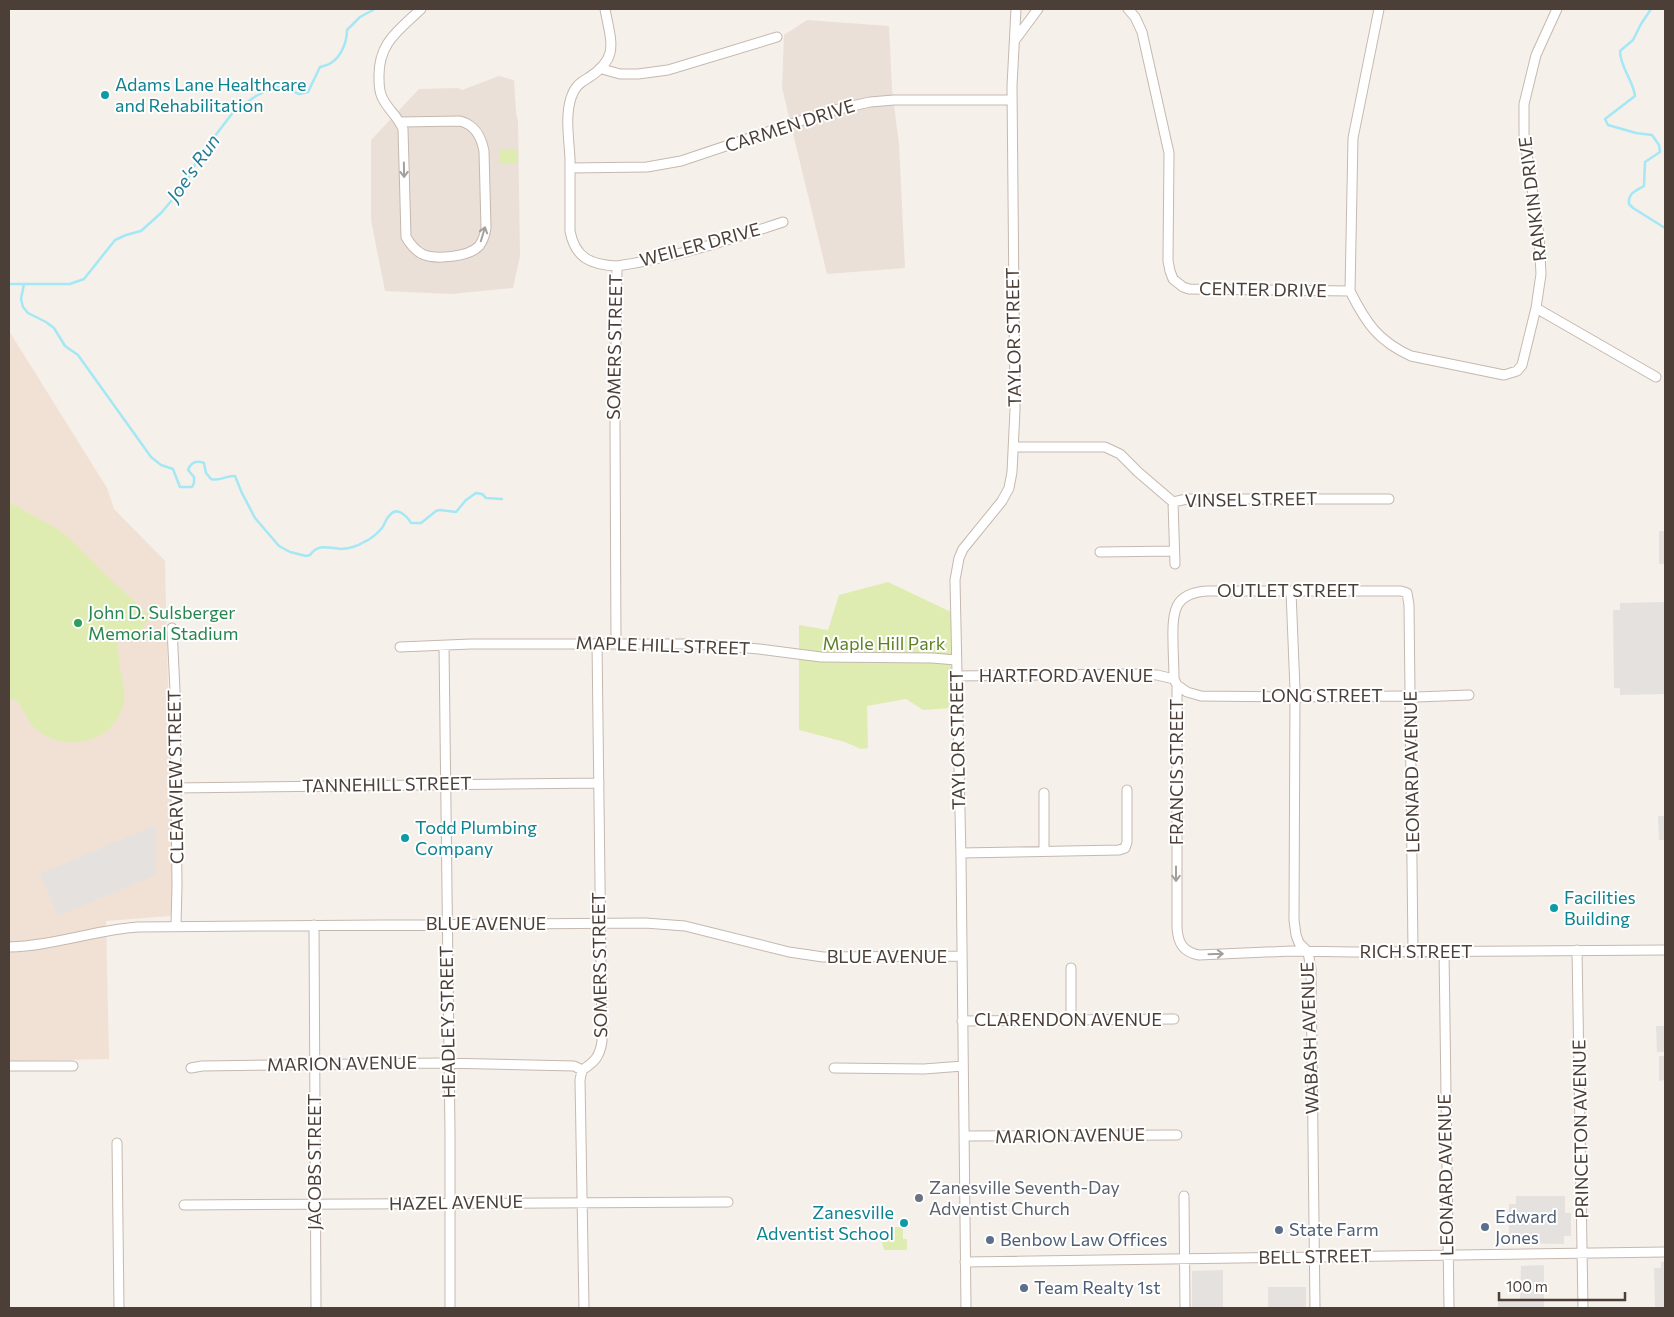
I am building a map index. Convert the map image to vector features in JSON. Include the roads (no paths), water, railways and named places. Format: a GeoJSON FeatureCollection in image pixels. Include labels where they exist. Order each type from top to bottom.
{"type":"FeatureCollection","features":[{"type":"Feature","properties":{"kind":"street"},"geometry":{"type":"LineString","coordinates":[[401,122],[460,120],[477,130],[482,140],[484,151],[486,228],[479,246],[471,252],[462,255],[431,256],[422,254],[406,237],[403,129],[401,122],[386,106],[380,95],[378,69],[383,49],[390,38],[421,9]]}},
{"type":"Feature","properties":{"kind":"street"},"geometry":{"type":"LineString","coordinates":[[605,9],[610,36],[610,51],[608,60],[602,69],[620,74],[668,70],[776,38]]}},
{"type":"Feature","properties":{"kind":"street","name":"TAYLOR STREET"},"geometry":{"type":"LineString","coordinates":[[966,1308],[961,853],[955,580],[959,558],[968,540],[993,513],[1009,488],[1014,447],[1012,100],[1013,42],[1016,9]]}},
{"type":"Feature","properties":{"kind":"street"},"geometry":{"type":"LineString","coordinates":[[1013,42],[1027,21],[1038,9]]}},
{"type":"Feature","properties":{"kind":"street","name":"CENTER DRIVE"},"geometry":{"type":"LineString","coordinates":[[1128,9],[1135,17],[1142,32],[1168,142],[1170,164],[1168,262],[1173,279],[1182,287],[1197,289],[1350,291],[1353,138],[1379,9]]}},
{"type":"Feature","properties":{"kind":"street","name":"RANKIN DRIVE"},"geometry":{"type":"LineString","coordinates":[[1350,291],[1364,319],[1381,339],[1397,350],[1418,358],[1504,375],[1517,370],[1522,365],[1536,308],[1541,274],[1541,255],[1524,134],[1524,104],[1536,54],[1557,9]]}},
{"type":"Feature","properties":{"kind":"street","name":"SOMERS STREET"},"geometry":{"type":"LineString","coordinates":[[602,69],[580,83],[574,89],[571,98],[569,118],[570,231],[575,249],[591,261],[617,266],[614,423],[616,644]]}},
{"type":"Feature","properties":{"kind":"street","name":"CARMEN DRIVE"},"geometry":{"type":"LineString","coordinates":[[570,168],[647,167],[681,161],[830,111],[870,102],[894,100],[1012,100]]}},
{"type":"Feature","properties":{"kind":"street","name":"WEILER DRIVE"},"geometry":{"type":"LineString","coordinates":[[617,266],[688,250],[783,222]]}},
{"type":"Feature","properties":{"kind":"street"},"geometry":{"type":"LineString","coordinates":[[1536,308],[1656,377]]}},
{"type":"Feature","properties":{"kind":"street","name":"VINSEL STREET"},"geometry":{"type":"LineString","coordinates":[[1014,447],[1105,447],[1120,454],[1173,502],[1187,498],[1389,499]]}},
{"type":"Feature","properties":{"kind":"street"},"geometry":{"type":"LineString","coordinates":[[1173,502],[1175,564]]}},
{"type":"Feature","properties":{"kind":"street"},"geometry":{"type":"LineString","coordinates":[[1100,552],[1174,552]]}},
{"type":"Feature","properties":{"kind":"street","name":"OUTLET STREET"},"geometry":{"type":"LineString","coordinates":[[1175,608],[1186,596],[1198,592],[1401,591],[1407,593]]}},
{"type":"Feature","properties":{"kind":"street","name":"WABASH AVENUE"},"geometry":{"type":"LineString","coordinates":[[1292,592],[1294,920],[1296,935],[1299,943],[1308,952],[1311,969],[1315,1308]]}},
{"type":"Feature","properties":{"kind":"street","name":"LEONARD AVENUE"},"geometry":{"type":"LineString","coordinates":[[1407,593],[1409,605],[1411,696],[1413,951]]}},
{"type":"Feature","properties":{"kind":"street","name":"FRANCIS STREET"},"geometry":{"type":"LineString","coordinates":[[1175,608],[1173,622],[1176,682],[1177,936]]}},
{"type":"Feature","properties":{"kind":"street","name":"CLEARVIEW STREET"},"geometry":{"type":"LineString","coordinates":[[172,628],[176,788],[176,926]]}},
{"type":"Feature","properties":{"kind":"street","name":"SOMERS STREET"},"geometry":{"type":"LineString","coordinates":[[582,1070],[598,1058],[602,1041],[597,643]]}},
{"type":"Feature","properties":{"kind":"street","name":"MAPLE HILL STREET"},"geometry":{"type":"LineString","coordinates":[[400,646],[597,643],[700,644],[821,657],[956,660]]}},
{"type":"Feature","properties":{"kind":"street","name":"HEADLEY STREET"},"geometry":{"type":"LineString","coordinates":[[444,646],[450,1308]]}},
{"type":"Feature","properties":{"kind":"street","name":"HARTFORD AVENUE"},"geometry":{"type":"LineString","coordinates":[[956,676],[1135,674],[1157,675],[1176,682]]}},
{"type":"Feature","properties":{"kind":"street","name":"LONG STREET"},"geometry":{"type":"LineString","coordinates":[[1176,682],[1187,692],[1201,696],[1469,695]]}},
{"type":"Feature","properties":{"kind":"street","name":"TANNEHILL STREET"},"geometry":{"type":"LineString","coordinates":[[176,788],[599,783]]}},
{"type":"Feature","properties":{"kind":"street"},"geometry":{"type":"LineString","coordinates":[[961,853],[1119,850],[1125,848],[1127,842],[1127,790]]}},
{"type":"Feature","properties":{"kind":"street"},"geometry":{"type":"LineString","coordinates":[[1044,793],[1044,851]]}},
{"type":"Feature","properties":{"kind":"street","name":"BLUE AVENUE"},"geometry":{"type":"LineString","coordinates":[[9,946],[42,944],[123,928],[176,926],[645,923],[685,926],[789,952],[822,958],[961,956]]}},
{"type":"Feature","properties":{"kind":"street","name":"JACOBS STREET"},"geometry":{"type":"LineString","coordinates":[[314,925],[316,1308]]}},
{"type":"Feature","properties":{"kind":"street","name":"RICH STREET"},"geometry":{"type":"LineString","coordinates":[[1177,936],[1181,946],[1193,954],[1199,955],[1292,951],[1665,950]]}},
{"type":"Feature","properties":{"kind":"street","name":"PRINCETON AVENUE"},"geometry":{"type":"LineString","coordinates":[[1577,950],[1583,1308]]}},
{"type":"Feature","properties":{"kind":"street","name":"LEONARD AVENUE"},"geometry":{"type":"LineString","coordinates":[[1444,951],[1448,1308]]}},
{"type":"Feature","properties":{"kind":"street"},"geometry":{"type":"LineString","coordinates":[[1071,968],[1071,1019]]}},
{"type":"Feature","properties":{"kind":"street","name":"CLARENDON AVENUE"},"geometry":{"type":"LineString","coordinates":[[962,1020],[1174,1019]]}},
{"type":"Feature","properties":{"kind":"street","name":"MARION AVENUE"},"geometry":{"type":"LineString","coordinates":[[191,1068],[202,1066],[314,1064],[449,1064],[574,1066],[582,1070]]}},
{"type":"Feature","properties":{"kind":"street"},"geometry":{"type":"LineString","coordinates":[[9,1066],[73,1066]]}},
{"type":"Feature","properties":{"kind":"street"},"geometry":{"type":"LineString","coordinates":[[834,1068],[924,1069],[962,1066]]}},
{"type":"Feature","properties":{"kind":"street"},"geometry":{"type":"LineString","coordinates":[[582,1070],[580,1088],[584,1308]]}},
{"type":"Feature","properties":{"kind":"street","name":"MARION AVENUE"},"geometry":{"type":"LineString","coordinates":[[964,1136],[1177,1135]]}},
{"type":"Feature","properties":{"kind":"street"},"geometry":{"type":"LineString","coordinates":[[117,1143],[119,1308]]}},
{"type":"Feature","properties":{"kind":"street"},"geometry":{"type":"LineString","coordinates":[[1184,1196],[1184,1308]]}},
{"type":"Feature","properties":{"kind":"street","name":"HAZEL AVENUE"},"geometry":{"type":"LineString","coordinates":[[184,1205],[728,1202]]}},
{"type":"Feature","properties":{"kind":"street","name":"BELL STREET"},"geometry":{"type":"LineString","coordinates":[[965,1262],[1665,1252]]}},
{"type":"Feature","properties":{"kind":"waterway","name":"Joe's Run"},"geometry":{"type":"LineString","coordinates":[[9,284],[70,284],[84,279],[115,240],[141,231],[161,213],[184,186],[199,157],[234,111],[256,96],[274,87],[284,87],[299,94],[308,92],[320,67],[331,63],[341,52],[347,30],[360,17],[375,9]]}},
{"type":"Feature","properties":{"kind":"waterway"},"geometry":{"type":"LineString","coordinates":[[1651,9],[1633,40],[1620,51],[1622,63],[1632,84],[1635,96],[1605,119],[1608,125],[1636,133],[1652,135],[1659,145],[1660,152],[1645,162],[1644,186],[1631,195],[1629,204],[1665,228]]}},
{"type":"Feature","properties":{"kind":"waterway"},"geometry":{"type":"LineString","coordinates":[[24,284],[21,299],[23,307],[28,313],[54,328],[65,346],[78,355],[151,457],[161,465],[173,469],[180,487],[192,487],[194,477],[188,470],[192,463],[196,462],[204,463],[206,473],[211,479],[217,480],[235,476],[255,518],[279,546],[290,552],[306,556],[320,548],[341,549],[356,546],[376,534],[389,516],[396,511],[404,515],[411,523],[421,523],[436,511],[456,512],[466,500],[476,493],[482,494],[486,498],[502,499]]}},
{"type":"Feature","properties":{"kind":"place","name":"Adams Lane Healthcare and Rehabilitation"},"geometry":{"type":"Point","coordinates":[105,95]}},
{"type":"Feature","properties":{"kind":"place","name":"John D. Sulsberger Memorial Stadium"},"geometry":{"type":"Point","coordinates":[78,623]}},
{"type":"Feature","properties":{"kind":"place","name":"Todd Plumbing Company"},"geometry":{"type":"Point","coordinates":[405,838]}},
{"type":"Feature","properties":{"kind":"place","name":"Facilities Building"},"geometry":{"type":"Point","coordinates":[1554,908]}},
{"type":"Feature","properties":{"kind":"place","name":"Zanesville Seventh-Day Adventist Church"},"geometry":{"type":"Point","coordinates":[919,1198]}},
{"type":"Feature","properties":{"kind":"place","name":"Zanesville Adventist School"},"geometry":{"type":"Point","coordinates":[904,1223]}},
{"type":"Feature","properties":{"kind":"place","name":"Edward Jones"},"geometry":{"type":"Point","coordinates":[1485,1227]}},
{"type":"Feature","properties":{"kind":"place","name":"State Farm"},"geometry":{"type":"Point","coordinates":[1279,1230]}},
{"type":"Feature","properties":{"kind":"place","name":"Benbow Law Offices"},"geometry":{"type":"Point","coordinates":[990,1240]}},
{"type":"Feature","properties":{"kind":"place","name":"Team Realty 1st"},"geometry":{"type":"Point","coordinates":[1024,1288]}},
{"type":"Feature","properties":{"kind":"park label","name":"Maple Hill Park"},"geometry":{"type":"Point","coordinates":[884,644]}}]}
